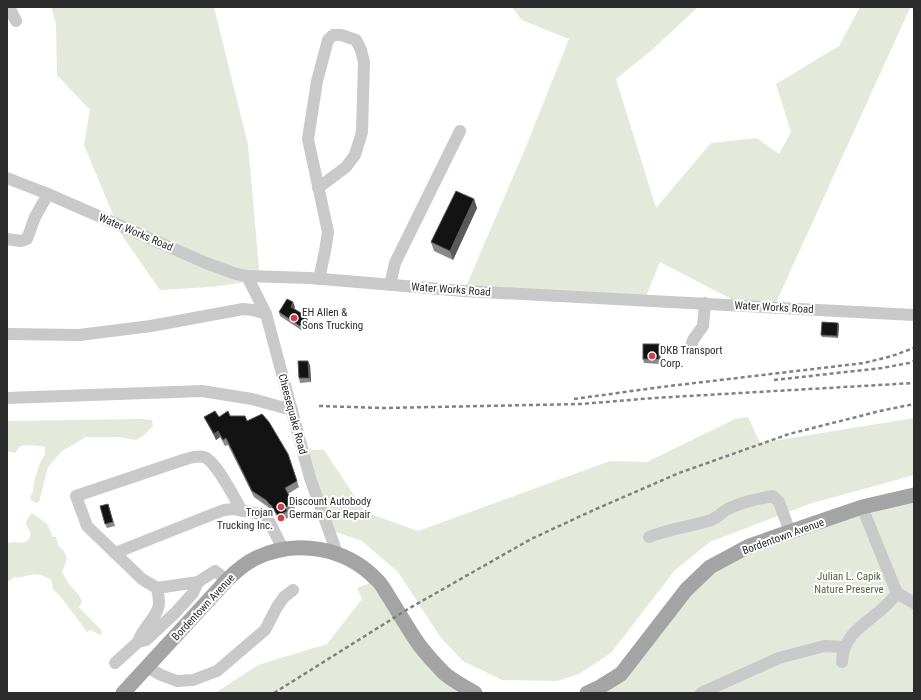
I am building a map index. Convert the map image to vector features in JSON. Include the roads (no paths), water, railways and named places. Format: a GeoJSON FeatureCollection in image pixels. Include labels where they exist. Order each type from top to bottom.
{"type":"FeatureCollection","features":[{"type":"Feature","properties":{"kind":"main road","name":"Bordentown Avenue"},"geometry":{"type":"LineString","coordinates":[[587,693],[600,687],[620,674],[686,590],[710,567],[749,546],[862,508],[914,495]]}},
{"type":"Feature","properties":{"kind":"main road","name":"Bordentown Avenue"},"geometry":{"type":"LineString","coordinates":[[123,693],[226,580],[240,568],[254,559],[283,548],[300,547],[315,548],[337,553],[359,564],[377,580],[420,646],[445,674],[475,693]]}},
{"type":"Feature","properties":{"kind":"street"},"geometry":{"type":"LineString","coordinates":[[8,7],[16,21]]}},
{"type":"Feature","properties":{"kind":"street"},"geometry":{"type":"LineString","coordinates":[[318,188],[346,167],[355,155],[362,132],[364,62],[361,50],[356,40],[341,35],[333,35],[328,40],[317,81],[308,139],[318,188],[328,232],[319,279]]}},
{"type":"Feature","properties":{"kind":"street"},"geometry":{"type":"LineString","coordinates":[[390,285],[395,263],[460,131]]}},
{"type":"Feature","properties":{"kind":"street","name":"Water Works Road"},"geometry":{"type":"LineString","coordinates":[[7,178],[48,194],[206,263],[236,274],[247,276],[319,279],[464,291],[914,315]]}},
{"type":"Feature","properties":{"kind":"street"},"geometry":{"type":"LineString","coordinates":[[7,239],[21,241],[27,239],[35,217],[48,194]]}},
{"type":"Feature","properties":{"kind":"street","name":"Cheesequake Road"},"geometry":{"type":"LineString","coordinates":[[247,276],[266,314],[310,478],[337,553]]}},
{"type":"Feature","properties":{"kind":"street"},"geometry":{"type":"LineString","coordinates":[[691,347],[693,340],[703,326],[705,304]]}},
{"type":"Feature","properties":{"kind":"street"},"geometry":{"type":"LineString","coordinates":[[7,334],[79,335],[151,326],[243,309],[266,314]]}},
{"type":"Feature","properties":{"kind":"street"},"geometry":{"type":"LineString","coordinates":[[7,398],[202,391],[252,399],[292,410]]}},
{"type":"Feature","properties":{"kind":"street"},"geometry":{"type":"LineString","coordinates":[[226,580],[216,571],[198,582],[188,582],[157,588],[142,579],[87,526],[76,496],[182,460],[200,456],[208,458],[216,467],[242,511]]}},
{"type":"Feature","properties":{"kind":"street"},"geometry":{"type":"LineString","coordinates":[[649,537],[660,532],[717,518],[726,510],[750,500],[773,496],[779,502],[790,532]]}},
{"type":"Feature","properties":{"kind":"street"},"geometry":{"type":"LineString","coordinates":[[862,508],[897,593],[914,604]]}},
{"type":"Feature","properties":{"kind":"street"},"geometry":{"type":"LineString","coordinates":[[115,553],[224,510],[234,509],[265,515],[283,548]]}},
{"type":"Feature","properties":{"kind":"street"},"geometry":{"type":"LineString","coordinates":[[138,642],[146,640],[175,613],[193,593],[198,582]]}},
{"type":"Feature","properties":{"kind":"street"},"geometry":{"type":"LineString","coordinates":[[116,664],[138,642],[140,634],[156,614],[159,604],[157,588]]}},
{"type":"Feature","properties":{"kind":"street"},"geometry":{"type":"LineString","coordinates":[[147,667],[161,675],[177,681],[193,680],[217,671],[265,630],[277,607],[284,597],[293,590]]}},
{"type":"Feature","properties":{"kind":"street"},"geometry":{"type":"LineString","coordinates":[[842,662],[842,652],[848,640],[860,627],[891,602],[897,593]]}},
{"type":"Feature","properties":{"kind":"street"},"geometry":{"type":"LineString","coordinates":[[701,693],[779,658],[824,646],[845,647]]}},
{"type":"Feature","properties":{"kind":"railway"},"geometry":{"type":"LineString","coordinates":[[574,399],[864,363],[892,356],[914,348]]}},
{"type":"Feature","properties":{"kind":"railway"},"geometry":{"type":"LineString","coordinates":[[774,380],[882,368],[914,361]]}},
{"type":"Feature","properties":{"kind":"railway"},"geometry":{"type":"LineString","coordinates":[[319,406],[384,408],[581,404],[654,398],[914,383]]}},
{"type":"Feature","properties":{"kind":"railway"},"geometry":{"type":"LineString","coordinates":[[274,693],[408,609],[531,539],[596,509],[679,473],[789,434],[914,404]]}},
{"type":"Feature","properties":{"kind":"place","name":"EH Allen & Sons Trucking"},"geometry":{"type":"Point","coordinates":[294,318]}},
{"type":"Feature","properties":{"kind":"place","name":"DKB Transport Corp."},"geometry":{"type":"Point","coordinates":[652,356]}},
{"type":"Feature","properties":{"kind":"place","name":"Discount Autobody German Car Repair"},"geometry":{"type":"Point","coordinates":[281,507]}},
{"type":"Feature","properties":{"kind":"place","name":"Trojan Trucking Inc."},"geometry":{"type":"Point","coordinates":[281,518]}},
{"type":"Feature","properties":{"kind":"park label","name":"Julian L. Capik Nature Preserve"},"geometry":{"type":"Point","coordinates":[849,582]}}]}
